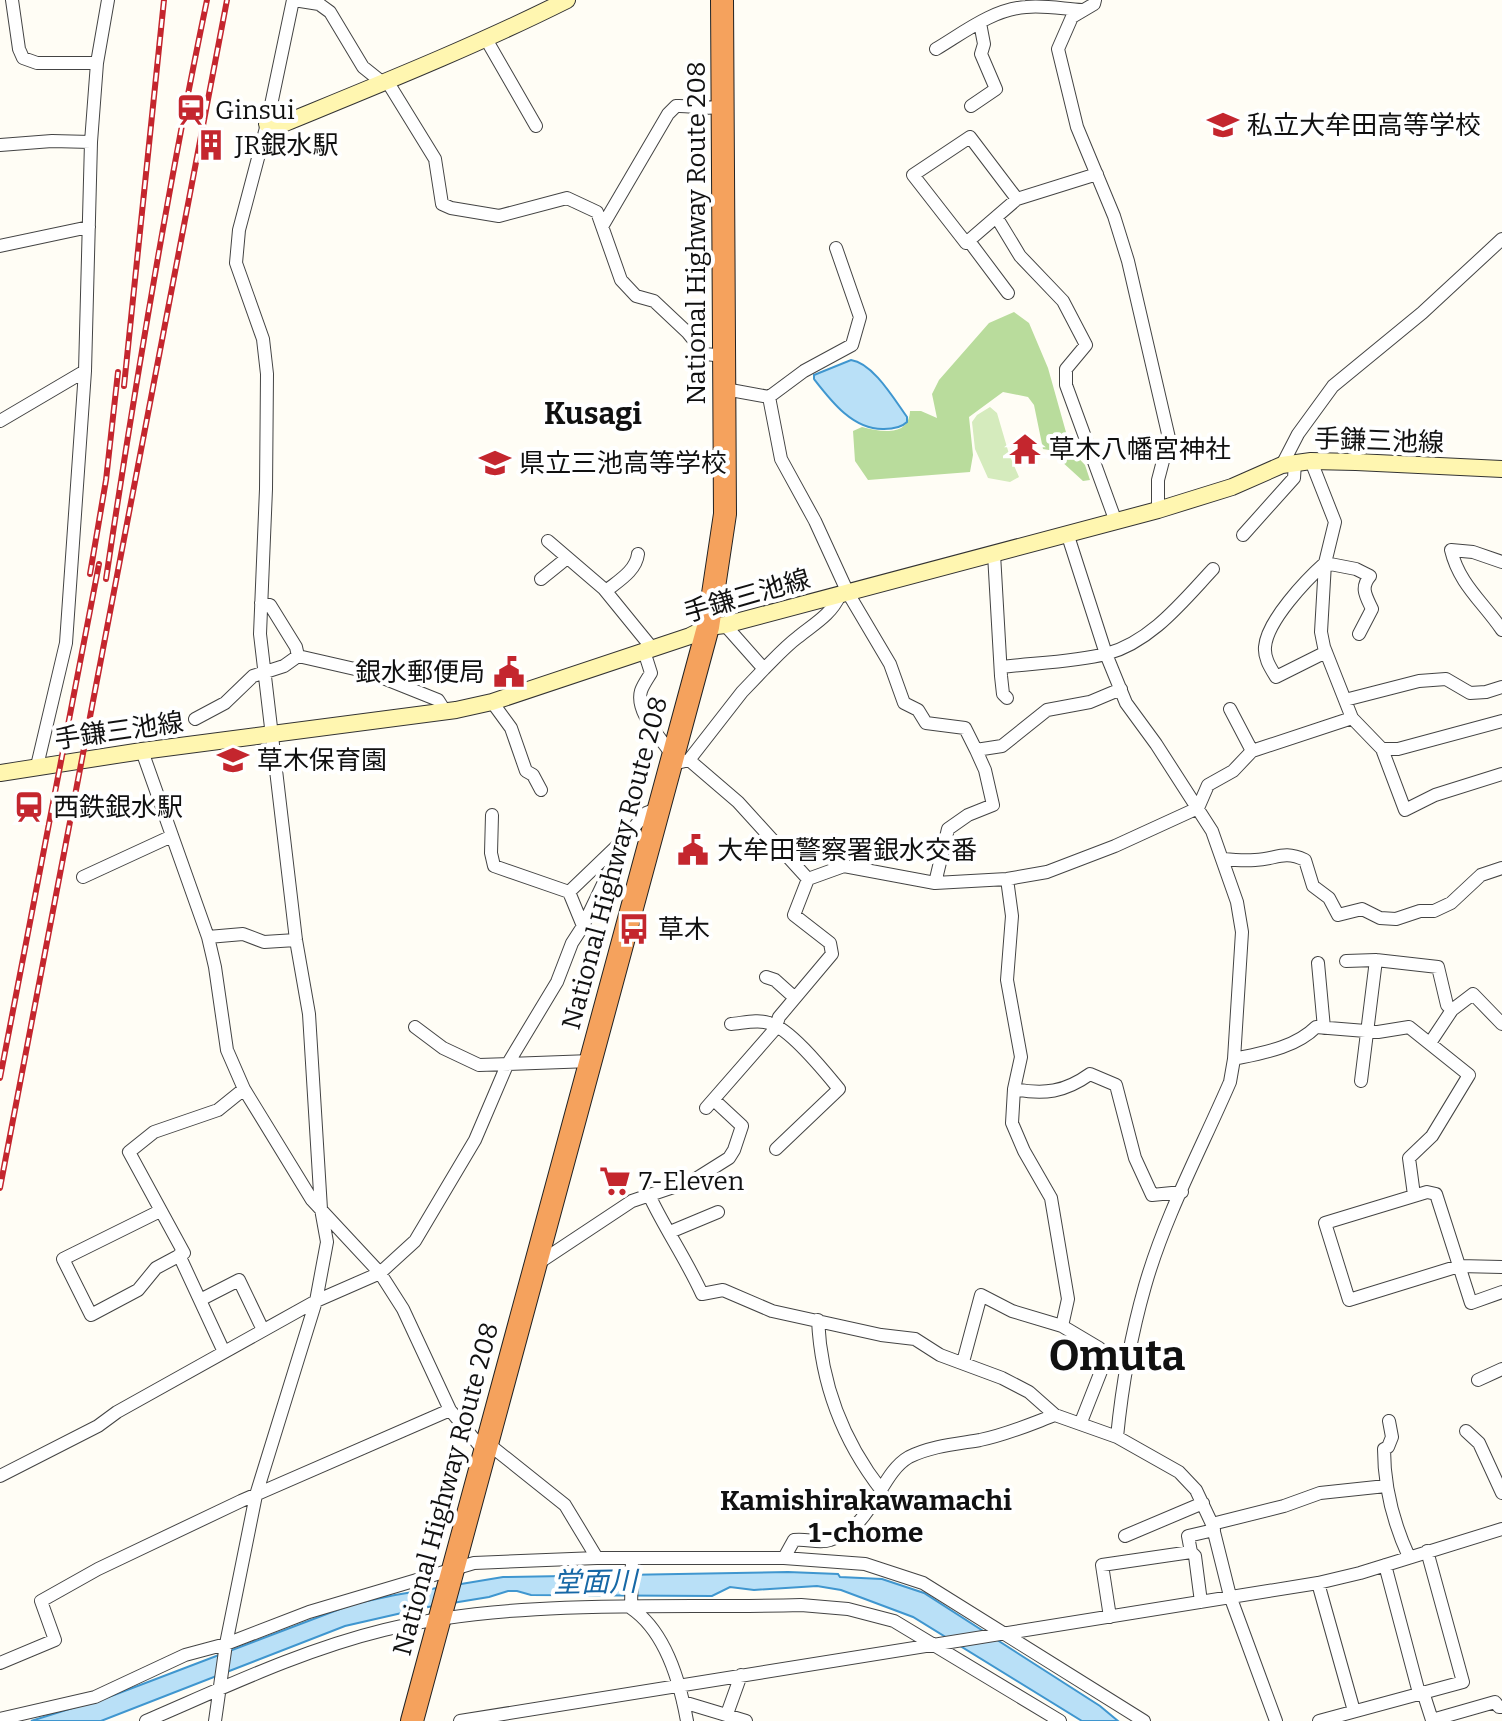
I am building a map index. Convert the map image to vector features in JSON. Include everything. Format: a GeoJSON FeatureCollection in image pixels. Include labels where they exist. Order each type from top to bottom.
{"type":"FeatureCollection","features":[{"type":"Feature","properties":{"kind":"highway","name":"National Highway Route 208"},"geometry":{"type":"LineString","coordinates":[[412,1721],[659,808],[677,760],[716,626],[725,514],[722,0]]}},
{"type":"Feature","properties":{"kind":"main road"},"geometry":{"type":"LineString","coordinates":[[267,124],[285,123],[385,82],[567,0]]}},
{"type":"Feature","properties":{"kind":"main road","name":"手鎌三池線"},"geometry":{"type":"LineString","coordinates":[[0,773],[492,702],[716,626],[1068,536],[1232,487],[1296,463],[1502,469]]}},
{"type":"Feature","properties":{"kind":"street"},"geometry":{"type":"LineString","coordinates":[[12,0],[23,58],[37,63],[97,63]]}},
{"type":"Feature","properties":{"kind":"street"},"geometry":{"type":"LineString","coordinates":[[37,766],[66,643],[85,371],[91,142],[97,63],[108,0]]}},
{"type":"Feature","properties":{"kind":"street"},"geometry":{"type":"LineString","coordinates":[[215,1721],[226,1644],[256,1495],[316,1301],[327,1242],[321,1209],[313,1051],[296,940],[260,634],[267,374],[263,339],[236,263],[239,230],[267,124],[293,0],[319,4],[330,12],[363,67],[385,82],[435,159],[442,204],[499,216],[567,198],[597,212],[621,280],[636,296],[654,301],[705,354],[725,356]]}},
{"type":"Feature","properties":{"kind":"street"},"geometry":{"type":"LineString","coordinates":[[1095,0],[1094,4],[1072,17],[1058,49],[1077,127],[1114,216],[1128,261],[1169,438],[1158,480],[1158,510]]}},
{"type":"Feature","properties":{"kind":"street"},"geometry":{"type":"LineString","coordinates":[[936,49],[1008,10],[1026,7],[1084,10]]}},
{"type":"Feature","properties":{"kind":"street"},"geometry":{"type":"LineString","coordinates":[[971,106],[996,89],[981,54],[984,44],[980,23]]}},
{"type":"Feature","properties":{"kind":"street"},"geometry":{"type":"LineString","coordinates":[[486,39],[536,126]]}},
{"type":"Feature","properties":{"kind":"street"},"geometry":{"type":"LineString","coordinates":[[603,225],[668,114],[676,106],[715,109],[723,105]]}},
{"type":"Feature","properties":{"kind":"street"},"geometry":{"type":"LineString","coordinates":[[1017,199],[970,137],[913,175],[966,243],[1017,199],[1097,174]]}},
{"type":"Feature","properties":{"kind":"street"},"geometry":{"type":"LineString","coordinates":[[0,145],[91,142]]}},
{"type":"Feature","properties":{"kind":"street"},"geometry":{"type":"LineString","coordinates":[[997,218],[1020,256],[1063,301],[1086,345],[1066,369],[1066,385],[1116,522]]}},
{"type":"Feature","properties":{"kind":"street"},"geometry":{"type":"LineString","coordinates":[[0,246],[89,227]]}},
{"type":"Feature","properties":{"kind":"street"},"geometry":{"type":"LineString","coordinates":[[1243,535],[1294,478],[1298,434],[1333,386],[1422,313],[1502,239]]}},
{"type":"Feature","properties":{"kind":"street"},"geometry":{"type":"LineString","coordinates":[[969,241],[1008,293]]}},
{"type":"Feature","properties":{"kind":"street"},"geometry":{"type":"LineString","coordinates":[[725,389],[769,397],[804,371],[852,345],[860,317],[836,248]]}},
{"type":"Feature","properties":{"kind":"street"},"geometry":{"type":"LineString","coordinates":[[0,421],[85,371]]}},
{"type":"Feature","properties":{"kind":"street"},"geometry":{"type":"LineString","coordinates":[[769,397],[781,459],[815,521],[844,594],[890,664],[904,703],[918,710],[926,723],[965,728],[985,770],[993,805],[968,815],[948,829],[935,883]]}},
{"type":"Feature","properties":{"kind":"street"},"geometry":{"type":"LineString","coordinates":[[1296,463],[1335,522],[1325,563],[1321,632],[1326,652],[1352,718],[1382,749],[1405,810],[1435,795],[1502,774]]}},
{"type":"Feature","properties":{"kind":"street"},"geometry":{"type":"LineString","coordinates":[[1068,536],[1106,654],[1126,703],[1212,831],[1237,902],[1242,932],[1230,1082],[1159,1244],[1144,1287],[1122,1390],[1117,1437]]}},
{"type":"Feature","properties":{"kind":"street"},"geometry":{"type":"LineString","coordinates":[[548,541],[606,591],[648,650],[651,673],[641,691],[644,714],[677,760],[738,802],[808,879]]}},
{"type":"Feature","properties":{"kind":"street"},"geometry":{"type":"LineString","coordinates":[[1502,562],[1473,552],[1451,550],[1462,581],[1486,605],[1502,630]]}},
{"type":"Feature","properties":{"kind":"street"},"geometry":{"type":"LineString","coordinates":[[606,591],[637,562],[638,554]]}},
{"type":"Feature","properties":{"kind":"street"},"geometry":{"type":"LineString","coordinates":[[994,554],[1003,694],[1007,698]]}},
{"type":"Feature","properties":{"kind":"street"},"geometry":{"type":"LineString","coordinates":[[541,579],[567,558]]}},
{"type":"Feature","properties":{"kind":"street"},"geometry":{"type":"LineString","coordinates":[[1325,563],[1356,569],[1370,576],[1363,591],[1372,609],[1359,634]]}},
{"type":"Feature","properties":{"kind":"street"},"geometry":{"type":"LineString","coordinates":[[1325,563],[1277,619],[1268,633],[1264,649],[1267,663],[1276,677],[1326,652]]}},
{"type":"Feature","properties":{"kind":"street"},"geometry":{"type":"LineString","coordinates":[[1001,667],[1106,654],[1148,633],[1175,610],[1213,569]]}},
{"type":"Feature","properties":{"kind":"street"},"geometry":{"type":"LineString","coordinates":[[677,760],[764,669],[821,620],[844,594]]}},
{"type":"Feature","properties":{"kind":"street"},"geometry":{"type":"LineString","coordinates":[[261,603],[270,605],[296,647],[298,656]]}},
{"type":"Feature","properties":{"kind":"street"},"geometry":{"type":"LineString","coordinates":[[716,626],[764,669]]}},
{"type":"Feature","properties":{"kind":"street"},"geometry":{"type":"LineString","coordinates":[[195,719],[225,703],[253,676],[284,666],[298,656],[368,672],[438,700],[445,711]]}},
{"type":"Feature","properties":{"kind":"street"},"geometry":{"type":"LineString","coordinates":[[1345,700],[1419,681],[1446,679],[1470,693],[1502,687]]}},
{"type":"Feature","properties":{"kind":"street"},"geometry":{"type":"LineString","coordinates":[[976,750],[1002,746],[1047,710],[1090,702],[1121,689]]}},
{"type":"Feature","properties":{"kind":"street"},"geometry":{"type":"LineString","coordinates":[[492,702],[511,728],[526,771],[533,775],[541,790]]}},
{"type":"Feature","properties":{"kind":"street"},"geometry":{"type":"LineString","coordinates":[[1230,709],[1252,751]]}},
{"type":"Feature","properties":{"kind":"street"},"geometry":{"type":"LineString","coordinates":[[534,1266],[612,1212],[632,1201],[694,1180],[729,1158],[742,1126],[710,1104],[832,954],[830,943],[794,915],[808,879],[844,866],[935,883],[1007,879],[1060,867],[1198,808],[1208,785],[1233,771],[1252,751],[1352,718]]}},
{"type":"Feature","properties":{"kind":"street"},"geometry":{"type":"LineString","coordinates":[[1382,749],[1398,749],[1502,721]]}},
{"type":"Feature","properties":{"kind":"street"},"geometry":{"type":"LineString","coordinates":[[142,751],[208,937],[227,1050],[244,1089],[312,1200],[380,1273],[403,1309],[450,1410],[485,1446],[565,1505],[597,1558]]}},
{"type":"Feature","properties":{"kind":"street"},"geometry":{"type":"LineString","coordinates":[[569,892],[625,838],[646,813],[659,808]]}},
{"type":"Feature","properties":{"kind":"street"},"geometry":{"type":"LineString","coordinates":[[492,815],[491,853],[494,866],[569,892],[583,926]]}},
{"type":"Feature","properties":{"kind":"street"},"geometry":{"type":"LineString","coordinates":[[83,877],[172,836]]}},
{"type":"Feature","properties":{"kind":"street"},"geometry":{"type":"LineString","coordinates":[[0,1476],[98,1426],[117,1412],[316,1301],[380,1273],[415,1241],[475,1140],[507,1065],[557,982],[572,943],[625,838]]}},
{"type":"Feature","properties":{"kind":"street"},"geometry":{"type":"LineString","coordinates":[[1223,859],[1258,860],[1283,854],[1293,855],[1305,860],[1313,886],[1329,898],[1338,915],[1362,909],[1380,918],[1396,919],[1420,911],[1434,911],[1451,903],[1481,875],[1502,868]]}},
{"type":"Feature","properties":{"kind":"street"},"geometry":{"type":"LineString","coordinates":[[1007,879],[1012,916],[1007,980],[1021,1057],[1014,1089],[1012,1123],[1051,1198],[1068,1299],[1062,1326]]}},
{"type":"Feature","properties":{"kind":"street"},"geometry":{"type":"LineString","coordinates":[[208,937],[243,934],[264,942],[296,940]]}},
{"type":"Feature","properties":{"kind":"street"},"geometry":{"type":"LineString","coordinates":[[1361,1081],[1376,960]]}},
{"type":"Feature","properties":{"kind":"street"},"geometry":{"type":"LineString","coordinates":[[1346,961],[1376,960],[1438,967],[1447,1005],[1452,1010]]}},
{"type":"Feature","properties":{"kind":"street"},"geometry":{"type":"LineString","coordinates":[[1318,963],[1324,1028]]}},
{"type":"Feature","properties":{"kind":"street"},"geometry":{"type":"LineString","coordinates":[[766,977],[775,980],[795,998]]}},
{"type":"Feature","properties":{"kind":"street"},"geometry":{"type":"LineString","coordinates":[[1430,1043],[1452,1010],[1473,994],[1499,1016]]}},
{"type":"Feature","properties":{"kind":"street"},"geometry":{"type":"LineString","coordinates":[[731,1024],[767,1021],[776,1025],[809,1054],[839,1089],[776,1149]]}},
{"type":"Feature","properties":{"kind":"street"},"geometry":{"type":"LineString","coordinates":[[415,1027],[461,1059],[479,1065],[591,1061]]}},
{"type":"Feature","properties":{"kind":"street"},"geometry":{"type":"LineString","coordinates":[[1234,1059],[1307,1037],[1316,1027],[1368,1032],[1409,1027],[1469,1075],[1432,1136],[1409,1158],[1414,1195]]}},
{"type":"Feature","properties":{"kind":"street"},"geometry":{"type":"LineString","coordinates":[[1014,1089],[1031,1093],[1055,1092],[1072,1087],[1090,1074],[1116,1085],[1135,1158],[1152,1195],[1182,1192]]}},
{"type":"Feature","properties":{"kind":"street"},"geometry":{"type":"LineString","coordinates":[[160,1211],[63,1259],[91,1315],[138,1290],[156,1268],[184,1253],[129,1152],[154,1132],[218,1110],[244,1089]]}},
{"type":"Feature","properties":{"kind":"street"},"geometry":{"type":"LineString","coordinates":[[1502,1267],[1459,1266],[1349,1300],[1325,1223],[1414,1195],[1427,1192],[1436,1194],[1459,1266],[1471,1303],[1502,1292]]}},
{"type":"Feature","properties":{"kind":"street"},"geometry":{"type":"LineString","coordinates":[[649,1195],[702,1294],[723,1290],[772,1311],[881,1335],[915,1339],[940,1355],[1029,1392],[1055,1415],[1117,1437],[1179,1472],[1196,1490],[1213,1527],[1230,1596],[1276,1721]]}},
{"type":"Feature","properties":{"kind":"street"},"geometry":{"type":"LineString","coordinates":[[670,1232],[718,1212]]}},
{"type":"Feature","properties":{"kind":"street"},"geometry":{"type":"LineString","coordinates":[[179,1255],[224,1352]]}},
{"type":"Feature","properties":{"kind":"street"},"geometry":{"type":"LineString","coordinates":[[200,1300],[239,1280],[263,1330]]}},
{"type":"Feature","properties":{"kind":"street"},"geometry":{"type":"LineString","coordinates":[[963,1362],[981,1295],[1012,1311],[1062,1326],[1104,1353],[1105,1361],[1081,1422]]}},
{"type":"Feature","properties":{"kind":"street"},"geometry":{"type":"LineString","coordinates":[[818,1320],[819,1342],[837,1417],[867,1473],[882,1491]]}},
{"type":"Feature","properties":{"kind":"street"},"geometry":{"type":"LineString","coordinates":[[1478,1380],[1502,1369]]}},
{"type":"Feature","properties":{"kind":"street"},"geometry":{"type":"LineString","coordinates":[[0,1663],[55,1640],[41,1601],[98,1569],[256,1495],[450,1410]]}},
{"type":"Feature","properties":{"kind":"street"},"geometry":{"type":"LineString","coordinates":[[784,1558],[794,1540],[828,1541],[844,1533],[871,1509],[899,1464],[909,1457],[948,1444],[981,1440],[1055,1415]]}},
{"type":"Feature","properties":{"kind":"street"},"geometry":{"type":"LineString","coordinates":[[1389,1421],[1392,1437],[1384,1449],[1386,1486],[1400,1538],[1409,1557]]}},
{"type":"Feature","properties":{"kind":"street"},"geometry":{"type":"LineString","coordinates":[[1466,1431],[1479,1443],[1502,1493]]}},
{"type":"Feature","properties":{"kind":"street"},"geometry":{"type":"LineString","coordinates":[[1201,1602],[1195,1556],[1191,1552],[1188,1536],[1320,1493],[1386,1486]]}},
{"type":"Feature","properties":{"kind":"street"},"geometry":{"type":"LineString","coordinates":[[1125,1536],[1203,1503]]}},
{"type":"Feature","properties":{"kind":"street"},"geometry":{"type":"LineString","coordinates":[[460,1721],[1318,1583],[1502,1529]]}},
{"type":"Feature","properties":{"kind":"street"},"geometry":{"type":"LineString","coordinates":[[1319,1721],[1463,1682],[1427,1551]]}},
{"type":"Feature","properties":{"kind":"street"},"geometry":{"type":"LineString","coordinates":[[1110,1617],[1102,1565],[1191,1552]]}},
{"type":"Feature","properties":{"kind":"street"},"geometry":{"type":"LineString","coordinates":[[0,1720],[95,1697],[185,1655],[226,1644],[309,1612],[474,1563],[597,1558],[784,1558],[865,1564],[899,1573],[934,1589],[1144,1721]]}},
{"type":"Feature","properties":{"kind":"street"},"geometry":{"type":"LineString","coordinates":[[631,1608],[632,1558]]}},
{"type":"Feature","properties":{"kind":"street"},"geometry":{"type":"LineString","coordinates":[[1385,1565],[1421,1692],[1432,1720],[1495,1702],[1502,1707]]}},
{"type":"Feature","properties":{"kind":"street"},"geometry":{"type":"LineString","coordinates":[[1318,1583],[1354,1711]]}},
{"type":"Feature","properties":{"kind":"street"},"geometry":{"type":"LineString","coordinates":[[146,1721],[318,1651],[384,1630],[515,1611],[801,1605],[848,1609],[894,1621],[938,1644],[1060,1721]]}},
{"type":"Feature","properties":{"kind":"street"},"geometry":{"type":"LineString","coordinates":[[631,1608],[643,1616],[669,1659],[687,1721]]}},
{"type":"Feature","properties":{"kind":"street"},"geometry":{"type":"LineString","coordinates":[[727,1714],[741,1675]]}},
{"type":"Feature","properties":{"kind":"street"},"geometry":{"type":"LineString","coordinates":[[683,1702],[746,1721]]}},
{"type":"Feature","properties":{"kind":"green space"},"geometry":{"type":"Polygon","coordinates":[[[1014,312],[1029,323],[1048,368],[1071,450],[1085,465],[1090,480],[1083,481],[1049,450],[1043,449],[1034,405],[1028,397],[1003,392],[969,417],[973,455],[970,472],[868,480],[855,461],[853,431],[862,427],[885,431],[899,429],[905,425],[910,411],[921,411],[937,418],[932,394],[939,380],[989,323],[1014,312]]]}},
{"type":"Feature","properties":{"kind":"green space"},"geometry":{"type":"Polygon","coordinates":[[[990,407],[997,413],[1019,477],[1010,482],[988,478],[975,449],[972,422],[990,407]]]}},
{"type":"Feature","properties":{"kind":"water"},"geometry":{"type":"Polygon","coordinates":[[[851,360],[875,375],[907,417],[907,422],[887,429],[862,425],[844,413],[814,379],[814,375],[851,360]]]}},
{"type":"Feature","properties":{"kind":"water","name":"堂面川"},"geometry":{"type":"Polygon","coordinates":[[[788,1572],[882,1579],[924,1593],[1100,1706],[1118,1721],[1082,1721],[913,1617],[841,1590],[817,1586],[754,1590],[730,1587],[712,1596],[531,1595],[508,1591],[345,1626],[101,1721],[31,1721],[114,1695],[353,1604],[395,1595],[503,1577],[788,1572]]]}},
{"type":"Feature","properties":{"kind":"railway"},"geometry":{"type":"LineString","coordinates":[[124,386],[164,0]]}},
{"type":"Feature","properties":{"kind":"railway"},"geometry":{"type":"LineString","coordinates":[[106,579],[152,289],[207,0]]}},
{"type":"Feature","properties":{"kind":"railway"},"geometry":{"type":"LineString","coordinates":[[0,1188],[227,0]]}},
{"type":"Feature","properties":{"kind":"railway"},"geometry":{"type":"LineString","coordinates":[[90,574],[106,480],[118,372]]}},
{"type":"Feature","properties":{"kind":"railway"},"geometry":{"type":"LineString","coordinates":[[0,1078],[99,564]]}},
{"type":"Feature","properties":{"kind":"place","name":"Ginsui"},"geometry":{"type":"Point","coordinates":[191,110]}},
{"type":"Feature","properties":{"kind":"place","name":"私立大牟田高等学校"},"geometry":{"type":"Point","coordinates":[1223,125]}},
{"type":"Feature","properties":{"kind":"place","name":"JR銀水駅"},"geometry":{"type":"Point","coordinates":[211,145]}},
{"type":"Feature","properties":{"kind":"place","name":"草木八幡宮神社"},"geometry":{"type":"Point","coordinates":[1025,449]}},
{"type":"Feature","properties":{"kind":"place","name":"県立三池高等学校"},"geometry":{"type":"Point","coordinates":[495,463]}},
{"type":"Feature","properties":{"kind":"place","name":"銀水郵便局"},"geometry":{"type":"Point","coordinates":[509,672]}},
{"type":"Feature","properties":{"kind":"place","name":"草木保育園"},"geometry":{"type":"Point","coordinates":[233,760]}},
{"type":"Feature","properties":{"kind":"place","name":"西鉄銀水駅"},"geometry":{"type":"Point","coordinates":[29,807]}},
{"type":"Feature","properties":{"kind":"place","name":"大牟田警察署銀水交番"},"geometry":{"type":"Point","coordinates":[693,850]}},
{"type":"Feature","properties":{"kind":"place","name":"草木"},"geometry":{"type":"Point","coordinates":[634,929]}},
{"type":"Feature","properties":{"kind":"place","name":"7-Eleven"},"geometry":{"type":"Point","coordinates":[615,1181]}},
{"type":"Feature","properties":{"kind":"district","name":"Kusagi"},"geometry":{"type":"Point","coordinates":[593,414]}},
{"type":"Feature","properties":{"kind":"district","name":"Omuta"},"geometry":{"type":"Point","coordinates":[1117,1356]}},
{"type":"Feature","properties":{"kind":"district","name":"Kamishirakawamachi 1-chome"},"geometry":{"type":"Point","coordinates":[866,1516]}}]}
